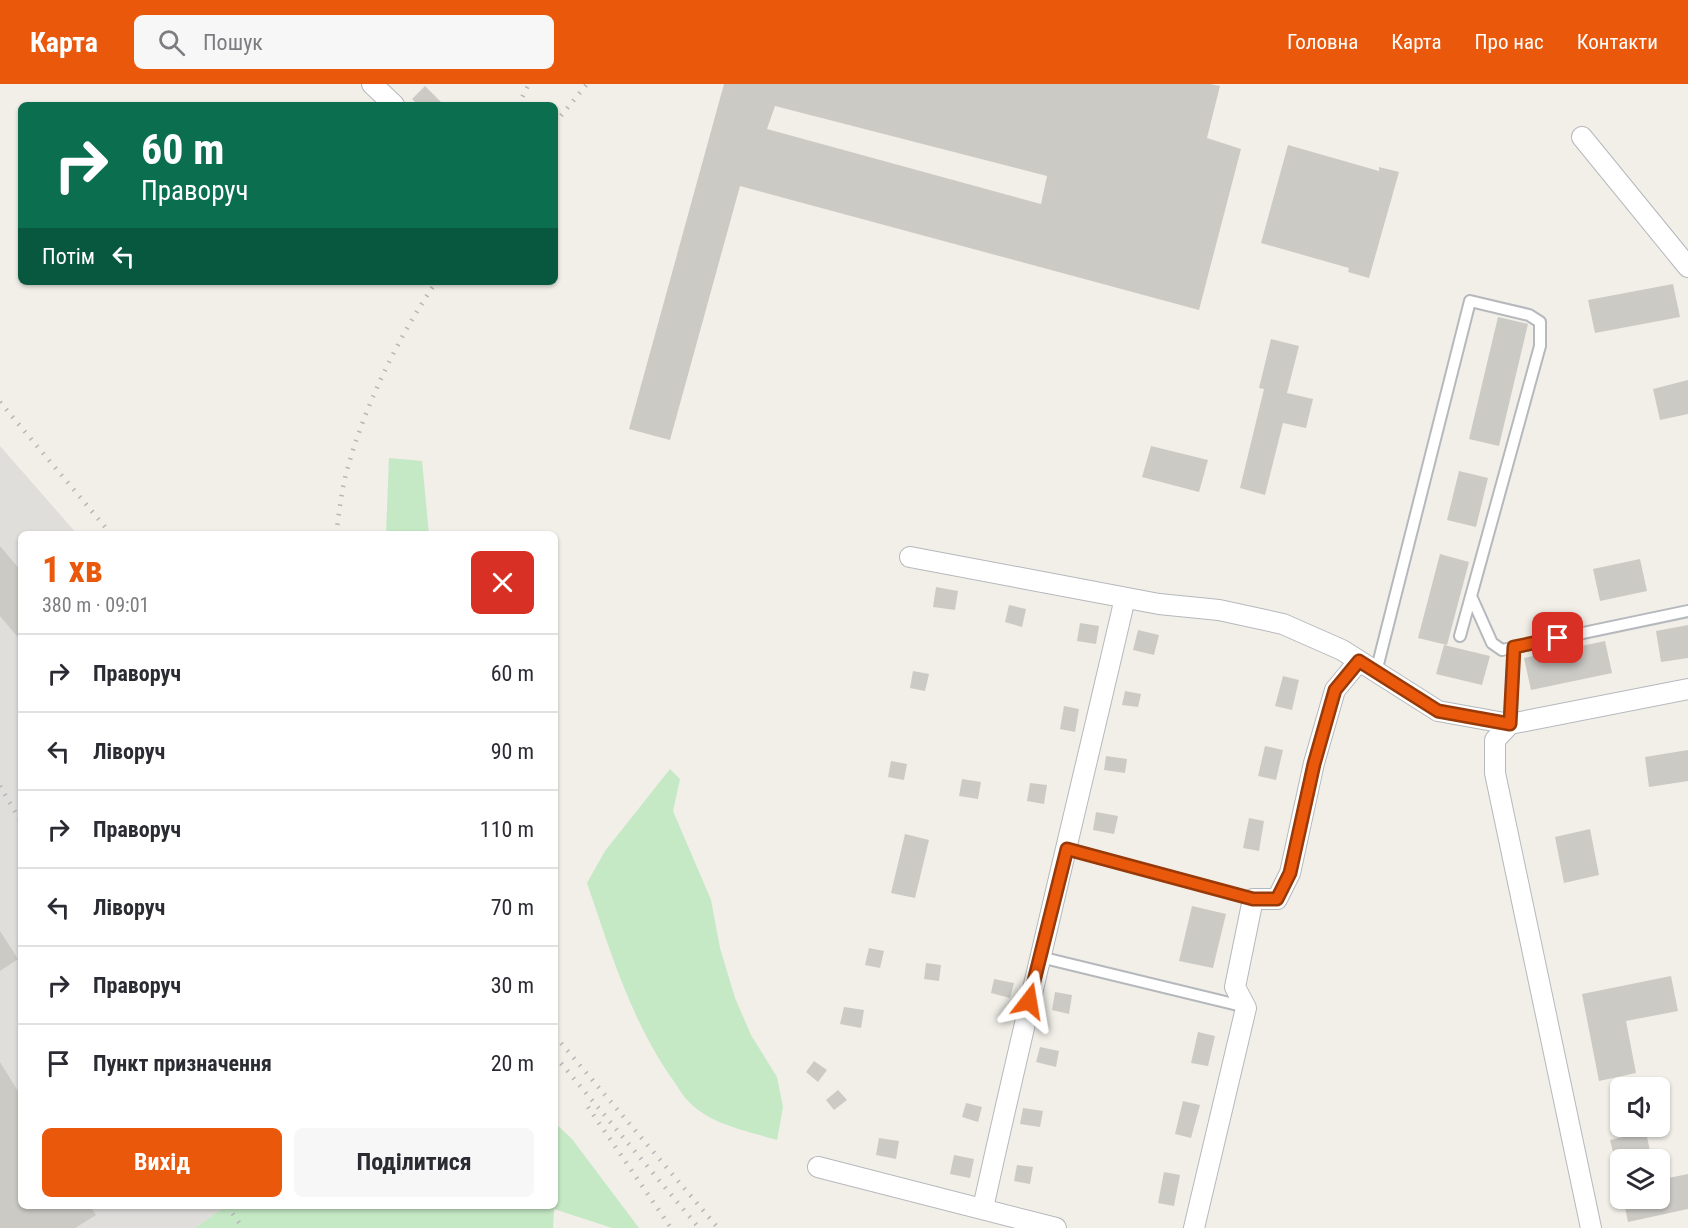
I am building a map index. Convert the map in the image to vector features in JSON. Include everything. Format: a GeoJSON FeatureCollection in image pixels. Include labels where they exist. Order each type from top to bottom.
{"type":"FeatureCollection","features":[{"type":"Feature","properties":{"kind":"street"},"geometry":{"type":"LineString","coordinates":[[372,84],[391,102]]}},
{"type":"Feature","properties":{"kind":"street"},"geometry":{"type":"LineString","coordinates":[[1582,136],[1688,267]]}},
{"type":"Feature","properties":{"kind":"street"},"geometry":{"type":"LineString","coordinates":[[910,557],[1125,598],[1219,610],[1283,624],[1342,650],[1438,711],[1510,724],[1688,689]]}},
{"type":"Feature","properties":{"kind":"street"},"geometry":{"type":"LineString","coordinates":[[983,1208],[1125,598]]}},
{"type":"Feature","properties":{"kind":"street"},"geometry":{"type":"LineString","coordinates":[[1194,1228],[1246,1008],[1235,987],[1253,899],[1277,899],[1290,873],[1314,764],[1335,690],[1359,661]]}},
{"type":"Feature","properties":{"kind":"street"},"geometry":{"type":"LineString","coordinates":[[1510,724],[1495,740],[1495,773],[1591,1228]]}},
{"type":"Feature","properties":{"kind":"street"},"geometry":{"type":"LineString","coordinates":[[818,1167],[1056,1228]]}},
{"type":"Feature","properties":{"kind":"lane"},"geometry":{"type":"LineString","coordinates":[[1376,672],[1470,301],[1529,315],[1540,322],[1540,346],[1460,636]]}},
{"type":"Feature","properties":{"kind":"lane"},"geometry":{"type":"LineString","coordinates":[[1471,596],[1492,643],[1502,650],[1688,610]]}},
{"type":"Feature","properties":{"kind":"lane"},"geometry":{"type":"LineString","coordinates":[[1510,724],[1514,647]]}},
{"type":"Feature","properties":{"kind":"lane"},"geometry":{"type":"LineString","coordinates":[[1067,849],[1253,899]]}},
{"type":"Feature","properties":{"kind":"lane"},"geometry":{"type":"LineString","coordinates":[[1040,957],[1246,1008]]}},
{"type":"Feature","properties":{"kind":"shaded area"},"geometry":{"type":"Polygon","coordinates":[[[0,446],[74,531],[18,531],[18,1209],[222,1209],[195,1228],[0,1228],[0,446]]]}},
{"type":"Feature","properties":{"kind":"green space"},"geometry":{"type":"Polygon","coordinates":[[[389,458],[422,461],[429,531],[386,531],[389,458]]]}},
{"type":"Feature","properties":{"kind":"green space"},"geometry":{"type":"Polygon","coordinates":[[[670,769],[680,779],[673,811],[711,900],[720,948],[735,998],[751,1035],[777,1077],[783,1107],[777,1140],[719,1122],[698,1110],[683,1094],[658,1057],[633,1009],[587,883],[605,851],[670,769]]]}},
{"type":"Feature","properties":{"kind":"green space"},"geometry":{"type":"Polygon","coordinates":[[[558,1126],[572,1139],[639,1228],[612,1228],[554,1209],[558,1209],[558,1126]]]}},
{"type":"Feature","properties":{"kind":"green space"},"geometry":{"type":"Polygon","coordinates":[[[222,1209],[554,1209],[553,1228],[195,1228],[222,1209]]]}},
{"type":"Feature","properties":{"kind":"building"},"geometry":{"type":"Polygon","coordinates":[[[724,84],[1210,84],[1220,86],[1207,138],[1241,149],[1199,310],[740,186],[670,440],[629,429],[724,84]],[[775,106],[767,129],[1041,204],[1047,176],[775,106]]]}},
{"type":"Feature","properties":{"kind":"building"},"geometry":{"type":"Polygon","coordinates":[[[425,86],[441,102],[415,102],[412,99],[425,86]]]}},
{"type":"Feature","properties":{"kind":"building"},"geometry":{"type":"Polygon","coordinates":[[[1288,145],[1379,171],[1379,167],[1399,172],[1369,278],[1348,272],[1349,268],[1261,243],[1288,145]]]}},
{"type":"Feature","properties":{"kind":"building"},"geometry":{"type":"Polygon","coordinates":[[[1673,284],[1680,317],[1595,333],[1588,300],[1673,284]]]}},
{"type":"Feature","properties":{"kind":"building"},"geometry":{"type":"Polygon","coordinates":[[[1498,317],[1528,324],[1499,446],[1469,439],[1498,317]]]}},
{"type":"Feature","properties":{"kind":"building"},"geometry":{"type":"Polygon","coordinates":[[[1271,339],[1299,346],[1287,393],[1313,399],[1306,428],[1283,423],[1265,495],[1240,488],[1264,389],[1259,388],[1271,339]]]}},
{"type":"Feature","properties":{"kind":"building"},"geometry":{"type":"Polygon","coordinates":[[[1688,380],[1688,414],[1660,420],[1653,389],[1688,380]]]}},
{"type":"Feature","properties":{"kind":"building"},"geometry":{"type":"Polygon","coordinates":[[[1151,446],[1208,460],[1199,492],[1142,477],[1151,446]]]}},
{"type":"Feature","properties":{"kind":"building"},"geometry":{"type":"Polygon","coordinates":[[[1459,471],[1488,478],[1476,527],[1447,520],[1459,471]]]}},
{"type":"Feature","properties":{"kind":"building"},"geometry":{"type":"Polygon","coordinates":[[[0,546],[18,567],[18,637],[0,616],[0,546]]]}},
{"type":"Feature","properties":{"kind":"building"},"geometry":{"type":"Polygon","coordinates":[[[1440,554],[1469,562],[1447,645],[1418,638],[1440,554]]]}},
{"type":"Feature","properties":{"kind":"building"},"geometry":{"type":"Polygon","coordinates":[[[1640,559],[1647,591],[1600,601],[1593,569],[1640,559]]]}},
{"type":"Feature","properties":{"kind":"building"},"geometry":{"type":"Polygon","coordinates":[[[936,587],[958,591],[955,610],[933,607],[936,587]]]}},
{"type":"Feature","properties":{"kind":"building"},"geometry":{"type":"Polygon","coordinates":[[[1009,605],[1026,609],[1022,627],[1005,622],[1009,605]]]}},
{"type":"Feature","properties":{"kind":"building"},"geometry":{"type":"Polygon","coordinates":[[[1080,623],[1099,626],[1096,644],[1077,641],[1080,623]]]}},
{"type":"Feature","properties":{"kind":"building"},"geometry":{"type":"Polygon","coordinates":[[[1688,625],[1688,658],[1661,662],[1656,631],[1688,625]]]}},
{"type":"Feature","properties":{"kind":"building"},"geometry":{"type":"Polygon","coordinates":[[[1138,630],[1159,635],[1154,655],[1133,650],[1138,630]]]}},
{"type":"Feature","properties":{"kind":"building"},"geometry":{"type":"Polygon","coordinates":[[[1605,641],[1612,673],[1531,690],[1524,658],[1605,641]]]}},
{"type":"Feature","properties":{"kind":"building"},"geometry":{"type":"Polygon","coordinates":[[[1444,645],[1490,656],[1482,685],[1436,674],[1444,645]]]}},
{"type":"Feature","properties":{"kind":"building"},"geometry":{"type":"Polygon","coordinates":[[[913,671],[929,674],[925,691],[910,688],[913,671]]]}},
{"type":"Feature","properties":{"kind":"building"},"geometry":{"type":"Polygon","coordinates":[[[1283,676],[1299,680],[1292,710],[1275,706],[1283,676]]]}},
{"type":"Feature","properties":{"kind":"building"},"geometry":{"type":"Polygon","coordinates":[[[1125,691],[1141,694],[1138,707],[1122,705],[1125,691]]]}},
{"type":"Feature","properties":{"kind":"building"},"geometry":{"type":"Polygon","coordinates":[[[1064,706],[1079,709],[1075,732],[1060,729],[1064,706]]]}},
{"type":"Feature","properties":{"kind":"building"},"geometry":{"type":"Polygon","coordinates":[[[1265,746],[1283,750],[1276,780],[1258,776],[1265,746]]]}},
{"type":"Feature","properties":{"kind":"building"},"geometry":{"type":"Polygon","coordinates":[[[1688,750],[1688,781],[1649,787],[1645,757],[1688,750]]]}},
{"type":"Feature","properties":{"kind":"building"},"geometry":{"type":"Polygon","coordinates":[[[1106,756],[1127,759],[1125,773],[1104,770],[1106,756]]]}},
{"type":"Feature","properties":{"kind":"building"},"geometry":{"type":"Polygon","coordinates":[[[891,761],[907,764],[904,780],[888,777],[891,761]]]}},
{"type":"Feature","properties":{"kind":"building"},"geometry":{"type":"Polygon","coordinates":[[[962,779],[981,782],[978,799],[959,796],[962,779]]]}},
{"type":"Feature","properties":{"kind":"building"},"geometry":{"type":"Polygon","coordinates":[[[1030,783],[1047,785],[1044,804],[1027,801],[1030,783]]]}},
{"type":"Feature","properties":{"kind":"building"},"geometry":{"type":"Polygon","coordinates":[[[1096,812],[1118,816],[1114,834],[1093,830],[1096,812]]]}},
{"type":"Feature","properties":{"kind":"building"},"geometry":{"type":"Polygon","coordinates":[[[1249,818],[1264,821],[1259,851],[1243,848],[1249,818]]]}},
{"type":"Feature","properties":{"kind":"building"},"geometry":{"type":"Polygon","coordinates":[[[1590,829],[1599,875],[1564,883],[1555,837],[1590,829]]]}},
{"type":"Feature","properties":{"kind":"building"},"geometry":{"type":"Polygon","coordinates":[[[905,834],[929,840],[915,898],[891,893],[905,834]]]}},
{"type":"Feature","properties":{"kind":"building"},"geometry":{"type":"Polygon","coordinates":[[[1192,906],[1226,914],[1213,968],[1179,961],[1192,906]]]}},
{"type":"Feature","properties":{"kind":"building"},"geometry":{"type":"Polygon","coordinates":[[[0,931],[18,959],[0,971],[0,931]]]}},
{"type":"Feature","properties":{"kind":"building"},"geometry":{"type":"Polygon","coordinates":[[[869,948],[884,951],[880,968],[865,965],[869,948]]]}},
{"type":"Feature","properties":{"kind":"building"},"geometry":{"type":"Polygon","coordinates":[[[926,963],[941,965],[939,981],[924,979],[926,963]]]}},
{"type":"Feature","properties":{"kind":"building"},"geometry":{"type":"Polygon","coordinates":[[[1671,976],[1678,1011],[1626,1021],[1636,1073],[1599,1081],[1582,994],[1671,976]]]}},
{"type":"Feature","properties":{"kind":"building"},"geometry":{"type":"Polygon","coordinates":[[[994,979],[1014,983],[1010,998],[991,993],[994,979]]]}},
{"type":"Feature","properties":{"kind":"building"},"geometry":{"type":"Polygon","coordinates":[[[1055,992],[1072,995],[1069,1014],[1052,1010],[1055,992]]]}},
{"type":"Feature","properties":{"kind":"building"},"geometry":{"type":"Polygon","coordinates":[[[844,1007],[864,1010],[861,1028],[840,1024],[844,1007]]]}},
{"type":"Feature","properties":{"kind":"building"},"geometry":{"type":"Polygon","coordinates":[[[1198,1032],[1215,1036],[1208,1066],[1191,1063],[1198,1032]]]}},
{"type":"Feature","properties":{"kind":"building"},"geometry":{"type":"Polygon","coordinates":[[[1040,1047],[1059,1051],[1056,1067],[1036,1062],[1040,1047]]]}},
{"type":"Feature","properties":{"kind":"building"},"geometry":{"type":"Polygon","coordinates":[[[814,1061],[827,1070],[818,1082],[806,1072],[814,1061]]]}},
{"type":"Feature","properties":{"kind":"building"},"geometry":{"type":"Polygon","coordinates":[[[0,1062],[18,1091],[18,1209],[92,1209],[96,1215],[75,1228],[0,1228],[0,1062]]]}},
{"type":"Feature","properties":{"kind":"building"},"geometry":{"type":"Polygon","coordinates":[[[838,1090],[847,1100],[834,1110],[826,1100],[838,1090]]]}},
{"type":"Feature","properties":{"kind":"building"},"geometry":{"type":"Polygon","coordinates":[[[1183,1101],[1200,1105],[1191,1138],[1175,1134],[1183,1101]]]}},
{"type":"Feature","properties":{"kind":"building"},"geometry":{"type":"Polygon","coordinates":[[[966,1103],[982,1107],[978,1122],[962,1117],[966,1103]]]}},
{"type":"Feature","properties":{"kind":"building"},"geometry":{"type":"Polygon","coordinates":[[[1023,1108],[1043,1111],[1040,1127],[1020,1124],[1023,1108]]]}},
{"type":"Feature","properties":{"kind":"building"},"geometry":{"type":"Polygon","coordinates":[[[1624,1137],[1647,1137],[1650,1149],[1612,1149],[1610,1140],[1624,1137]]]}},
{"type":"Feature","properties":{"kind":"building"},"geometry":{"type":"Polygon","coordinates":[[[879,1138],[899,1141],[896,1159],[876,1155],[879,1138]]]}},
{"type":"Feature","properties":{"kind":"building"},"geometry":{"type":"Polygon","coordinates":[[[954,1155],[974,1159],[970,1178],[950,1174],[954,1155]]]}},
{"type":"Feature","properties":{"kind":"building"},"geometry":{"type":"Polygon","coordinates":[[[1017,1165],[1033,1167],[1030,1184],[1014,1181],[1017,1165]]]}},
{"type":"Feature","properties":{"kind":"building"},"geometry":{"type":"Polygon","coordinates":[[[1164,1172],[1180,1175],[1174,1206],[1158,1203],[1164,1172]]]}},
{"type":"Feature","properties":{"kind":"building"},"geometry":{"type":"Polygon","coordinates":[[[1688,1174],[1688,1209],[1628,1222],[1625,1209],[1670,1209],[1670,1178],[1688,1174]]]}},
{"type":"Feature","properties":{"kind":"railway"},"geometry":{"type":"LineString","coordinates":[[520,102],[529,84]]}},
{"type":"Feature","properties":{"kind":"railway"},"geometry":{"type":"LineString","coordinates":[[558,119],[587,84]]}},
{"type":"Feature","properties":{"kind":"railway"},"geometry":{"type":"LineString","coordinates":[[336,531],[344,481],[362,424],[395,350],[434,285]]}},
{"type":"Feature","properties":{"kind":"railway"},"geometry":{"type":"LineString","coordinates":[[0,402],[108,531]]}},
{"type":"Feature","properties":{"kind":"railway"},"geometry":{"type":"LineString","coordinates":[[0,786],[18,817]]}},
{"type":"Feature","properties":{"kind":"railway"},"geometry":{"type":"LineString","coordinates":[[558,1040],[718,1228]]}},
{"type":"Feature","properties":{"kind":"railway"},"geometry":{"type":"LineString","coordinates":[[558,1060],[699,1228]]}},
{"type":"Feature","properties":{"kind":"railway"},"geometry":{"type":"LineString","coordinates":[[588,1107],[671,1228]]}},
{"type":"Feature","properties":{"kind":"railway"},"geometry":{"type":"LineString","coordinates":[[229,1209],[243,1228]]}},
{"type":"Feature","properties":{"kind":"route"},"geometry":{"type":"LineString","coordinates":[[1029,1001],[1067,849],[1253,899],[1277,899],[1290,873],[1314,764],[1335,690],[1359,661],[1438,711],[1510,724],[1514,647],[1558,638]]}}]}
